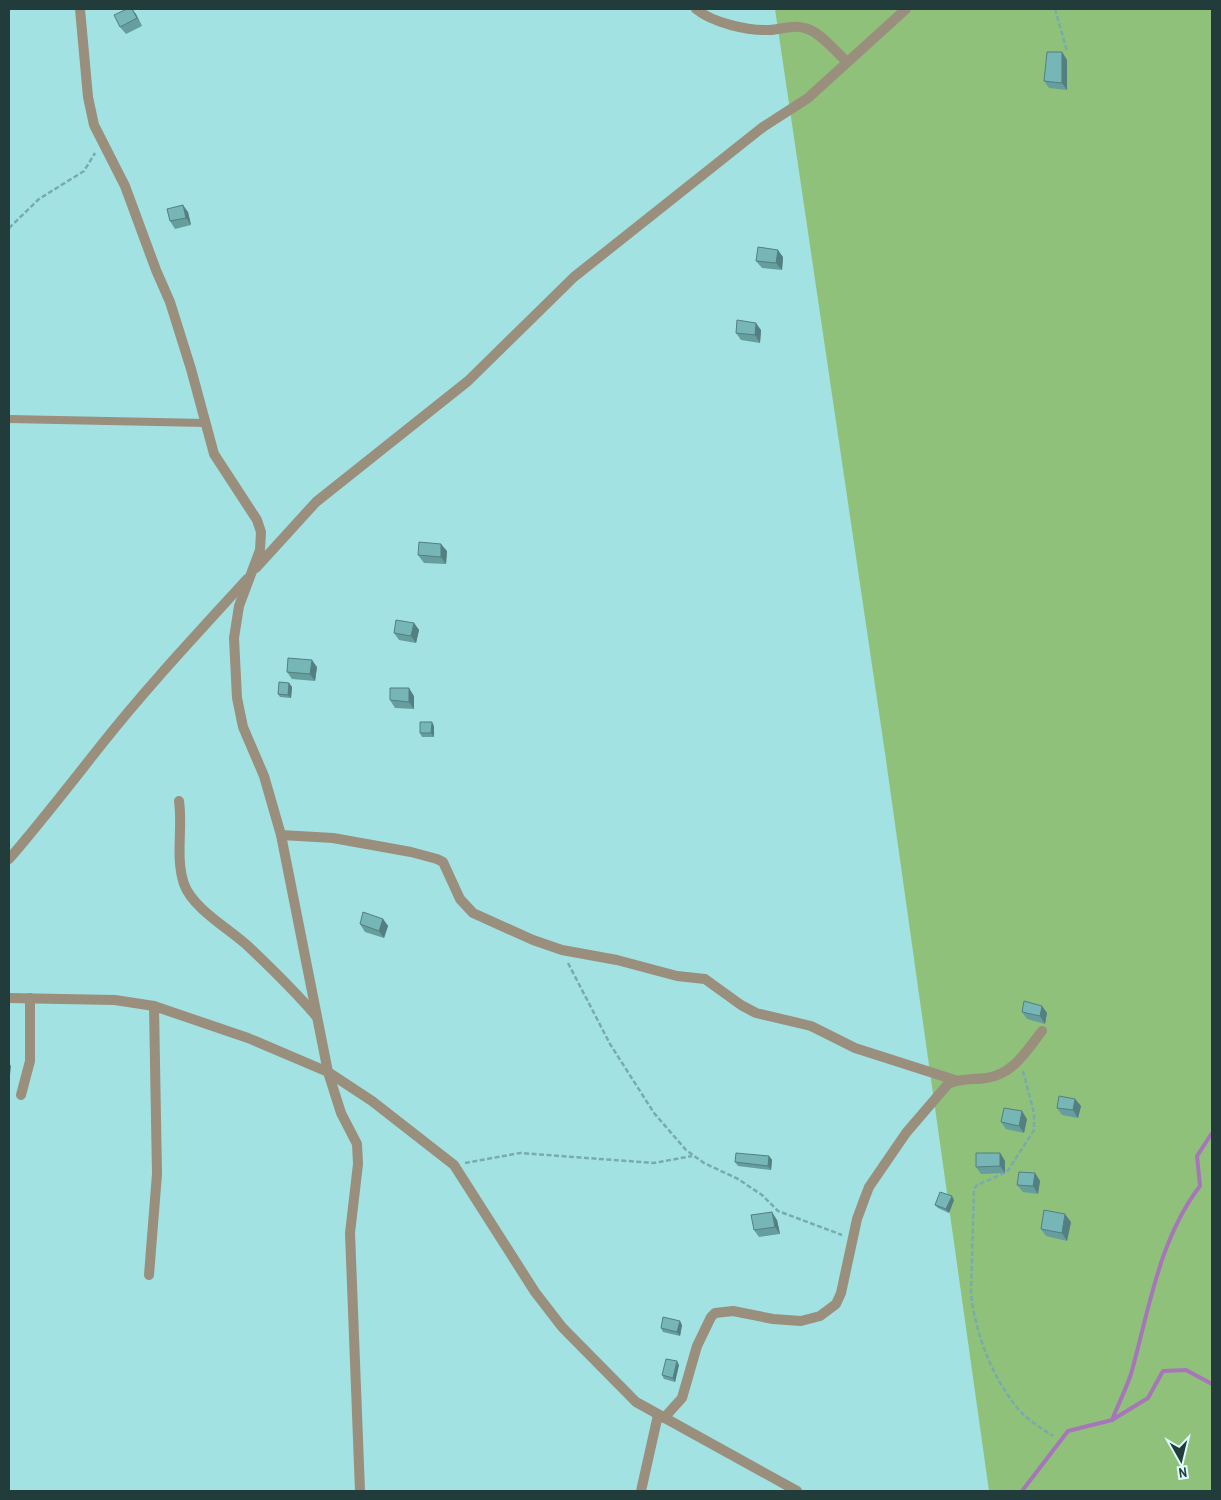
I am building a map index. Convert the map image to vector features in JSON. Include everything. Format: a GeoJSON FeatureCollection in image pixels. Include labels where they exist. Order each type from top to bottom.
{"type":"FeatureCollection","features":[{"type":"Feature","properties":{"kind":"street"},"geometry":{"type":"LineString","coordinates":[[80,9],[88,97],[94,125],[125,186],[153,263],[170,302],[214,454],[260,526],[260,550],[239,606],[234,638],[237,698],[243,726],[268,789],[281,835],[328,1072],[341,1113],[357,1144],[358,1152],[350,1233],[360,1491]]}},
{"type":"Feature","properties":{"kind":"street"},"geometry":{"type":"LineString","coordinates":[[696,9],[710,18],[742,26],[769,30],[793,26],[806,28],[824,40],[847,62]]}},
{"type":"Feature","properties":{"kind":"street"},"geometry":{"type":"LineString","coordinates":[[9,859],[32,834],[102,743],[273,547],[316,502],[468,381],[574,277],[763,127],[808,98],[906,9]]}},
{"type":"Feature","properties":{"kind":"street"},"geometry":{"type":"LineString","coordinates":[[179,801],[181,820],[180,869],[185,886],[195,902],[248,946],[297,993],[317,1017]]}},
{"type":"Feature","properties":{"kind":"street"},"geometry":{"type":"LineString","coordinates":[[281,835],[333,838],[411,852],[437,859],[443,862],[460,899],[473,913],[562,950],[617,960],[677,976],[705,979],[741,1005],[756,1013],[812,1026],[855,1048],[955,1080],[995,1076],[1005,1073],[1020,1060],[1042,1031]]}},
{"type":"Feature","properties":{"kind":"street"},"geometry":{"type":"LineString","coordinates":[[9,998],[115,1000],[154,1006],[248,1038],[328,1072],[372,1101],[454,1165],[506,1250],[562,1327],[636,1402],[797,1491]]}},
{"type":"Feature","properties":{"kind":"street"},"geometry":{"type":"LineString","coordinates":[[21,1095],[30,1061],[30,998]]}},
{"type":"Feature","properties":{"kind":"street"},"geometry":{"type":"LineString","coordinates":[[149,1275],[157,1174],[154,1006]]}},
{"type":"Feature","properties":{"kind":"street"},"geometry":{"type":"LineString","coordinates":[[641,1491],[661,1416],[682,1398],[697,1346],[711,1317],[723,1311],[733,1311],[774,1319],[801,1321],[812,1320],[828,1312],[840,1299],[857,1219],[869,1187],[906,1133],[948,1084],[955,1080]]}},
{"type":"Feature","properties":{"kind":"lane"},"geometry":{"type":"LineString","coordinates":[[9,419],[206,423]]}},
{"type":"Feature","properties":{"kind":"path"},"geometry":{"type":"LineString","coordinates":[[1055,9],[1067,51]]}},
{"type":"Feature","properties":{"kind":"path"},"geometry":{"type":"LineString","coordinates":[[9,228],[39,199],[84,171],[102,140]]}},
{"type":"Feature","properties":{"kind":"path"},"geometry":{"type":"LineString","coordinates":[[562,950],[610,1044],[669,1133],[692,1156],[738,1179],[790,1216],[853,1239]]}},
{"type":"Feature","properties":{"kind":"path"},"geometry":{"type":"LineString","coordinates":[[1020,1060],[1034,1113],[1034,1130],[1007,1172],[977,1185],[974,1189],[971,1293],[982,1343],[1007,1393],[1020,1410],[1053,1436]]}},
{"type":"Feature","properties":{"kind":"path"},"geometry":{"type":"LineString","coordinates":[[454,1165],[520,1153],[654,1163],[692,1156]]}},
{"type":"Feature","properties":{"kind":"green space"},"geometry":{"type":"Polygon","coordinates":[[[775,9],[1212,9],[1212,1491],[989,1491],[885,753],[775,9]]]}},
{"type":"Feature","properties":{"kind":"building"},"geometry":{"type":"Polygon","coordinates":[[[127,9],[132,9],[137,18],[120,27],[114,15],[127,9]]]}},
{"type":"Feature","properties":{"kind":"building"},"geometry":{"type":"Polygon","coordinates":[[[1047,52],[1062,52],[1062,83],[1044,81],[1047,52]]]}},
{"type":"Feature","properties":{"kind":"building"},"geometry":{"type":"Polygon","coordinates":[[[183,205],[186,218],[170,221],[167,209],[183,205]]]}},
{"type":"Feature","properties":{"kind":"building"},"geometry":{"type":"Polygon","coordinates":[[[758,247],[778,250],[776,263],[756,261],[758,247]]]}},
{"type":"Feature","properties":{"kind":"building"},"geometry":{"type":"Polygon","coordinates":[[[737,320],[756,323],[755,335],[736,333],[737,320]]]}},
{"type":"Feature","properties":{"kind":"building"},"geometry":{"type":"Polygon","coordinates":[[[419,542],[441,544],[441,557],[418,555],[419,542]]]}},
{"type":"Feature","properties":{"kind":"building"},"geometry":{"type":"Polygon","coordinates":[[[396,620],[414,623],[411,636],[394,633],[396,620]]]}},
{"type":"Feature","properties":{"kind":"building"},"geometry":{"type":"Polygon","coordinates":[[[288,658],[312,660],[310,674],[287,672],[288,658]]]}},
{"type":"Feature","properties":{"kind":"building"},"geometry":{"type":"Polygon","coordinates":[[[279,682],[289,683],[288,695],[278,694],[279,682]]]}},
{"type":"Feature","properties":{"kind":"building"},"geometry":{"type":"Polygon","coordinates":[[[390,688],[409,688],[409,702],[390,700],[390,688]]]}},
{"type":"Feature","properties":{"kind":"building"},"geometry":{"type":"Polygon","coordinates":[[[420,722],[432,722],[431,733],[420,733],[420,722]]]}},
{"type":"Feature","properties":{"kind":"building"},"geometry":{"type":"Polygon","coordinates":[[[363,912],[383,919],[379,931],[360,924],[363,912]]]}},
{"type":"Feature","properties":{"kind":"building"},"geometry":{"type":"Polygon","coordinates":[[[1024,1001],[1042,1006],[1040,1016],[1022,1012],[1024,1001]]]}},
{"type":"Feature","properties":{"kind":"building"},"geometry":{"type":"Polygon","coordinates":[[[1059,1096],[1075,1099],[1073,1110],[1057,1108],[1059,1096]]]}},
{"type":"Feature","properties":{"kind":"building"},"geometry":{"type":"Polygon","coordinates":[[[1004,1108],[1022,1111],[1019,1126],[1001,1122],[1004,1108]]]}},
{"type":"Feature","properties":{"kind":"building"},"geometry":{"type":"Polygon","coordinates":[[[736,1153],[769,1156],[768,1166],[735,1162],[736,1153]]]}},
{"type":"Feature","properties":{"kind":"building"},"geometry":{"type":"Polygon","coordinates":[[[976,1153],[1000,1153],[1000,1166],[976,1167],[976,1153]]]}},
{"type":"Feature","properties":{"kind":"building"},"geometry":{"type":"Polygon","coordinates":[[[1019,1172],[1035,1173],[1033,1186],[1017,1185],[1019,1172]]]}},
{"type":"Feature","properties":{"kind":"building"},"geometry":{"type":"Polygon","coordinates":[[[940,1192],[952,1196],[946,1209],[935,1205],[940,1192]]]}},
{"type":"Feature","properties":{"kind":"building"},"geometry":{"type":"Polygon","coordinates":[[[1044,1210],[1065,1214],[1062,1233],[1041,1229],[1044,1210]]]}},
{"type":"Feature","properties":{"kind":"building"},"geometry":{"type":"Polygon","coordinates":[[[772,1212],[775,1227],[754,1230],[751,1215],[772,1212]]]}},
{"type":"Feature","properties":{"kind":"building"},"geometry":{"type":"Polygon","coordinates":[[[663,1317],[680,1321],[677,1332],[661,1328],[663,1317]]]}},
{"type":"Feature","properties":{"kind":"building"},"geometry":{"type":"Polygon","coordinates":[[[666,1359],[677,1361],[673,1378],[662,1375],[666,1359]]]}},
{"type":"Feature","properties":{"kind":"waterway"},"geometry":{"type":"LineString","coordinates":[[1022,1491],[1068,1431],[1112,1420],[1131,1374],[1150,1300],[1165,1252],[1174,1229],[1200,1186],[1197,1156],[1212,1133]]}},
{"type":"Feature","properties":{"kind":"waterway"},"geometry":{"type":"LineString","coordinates":[[1112,1420],[1148,1398],[1163,1371],[1186,1370],[1212,1384]]}}]}
